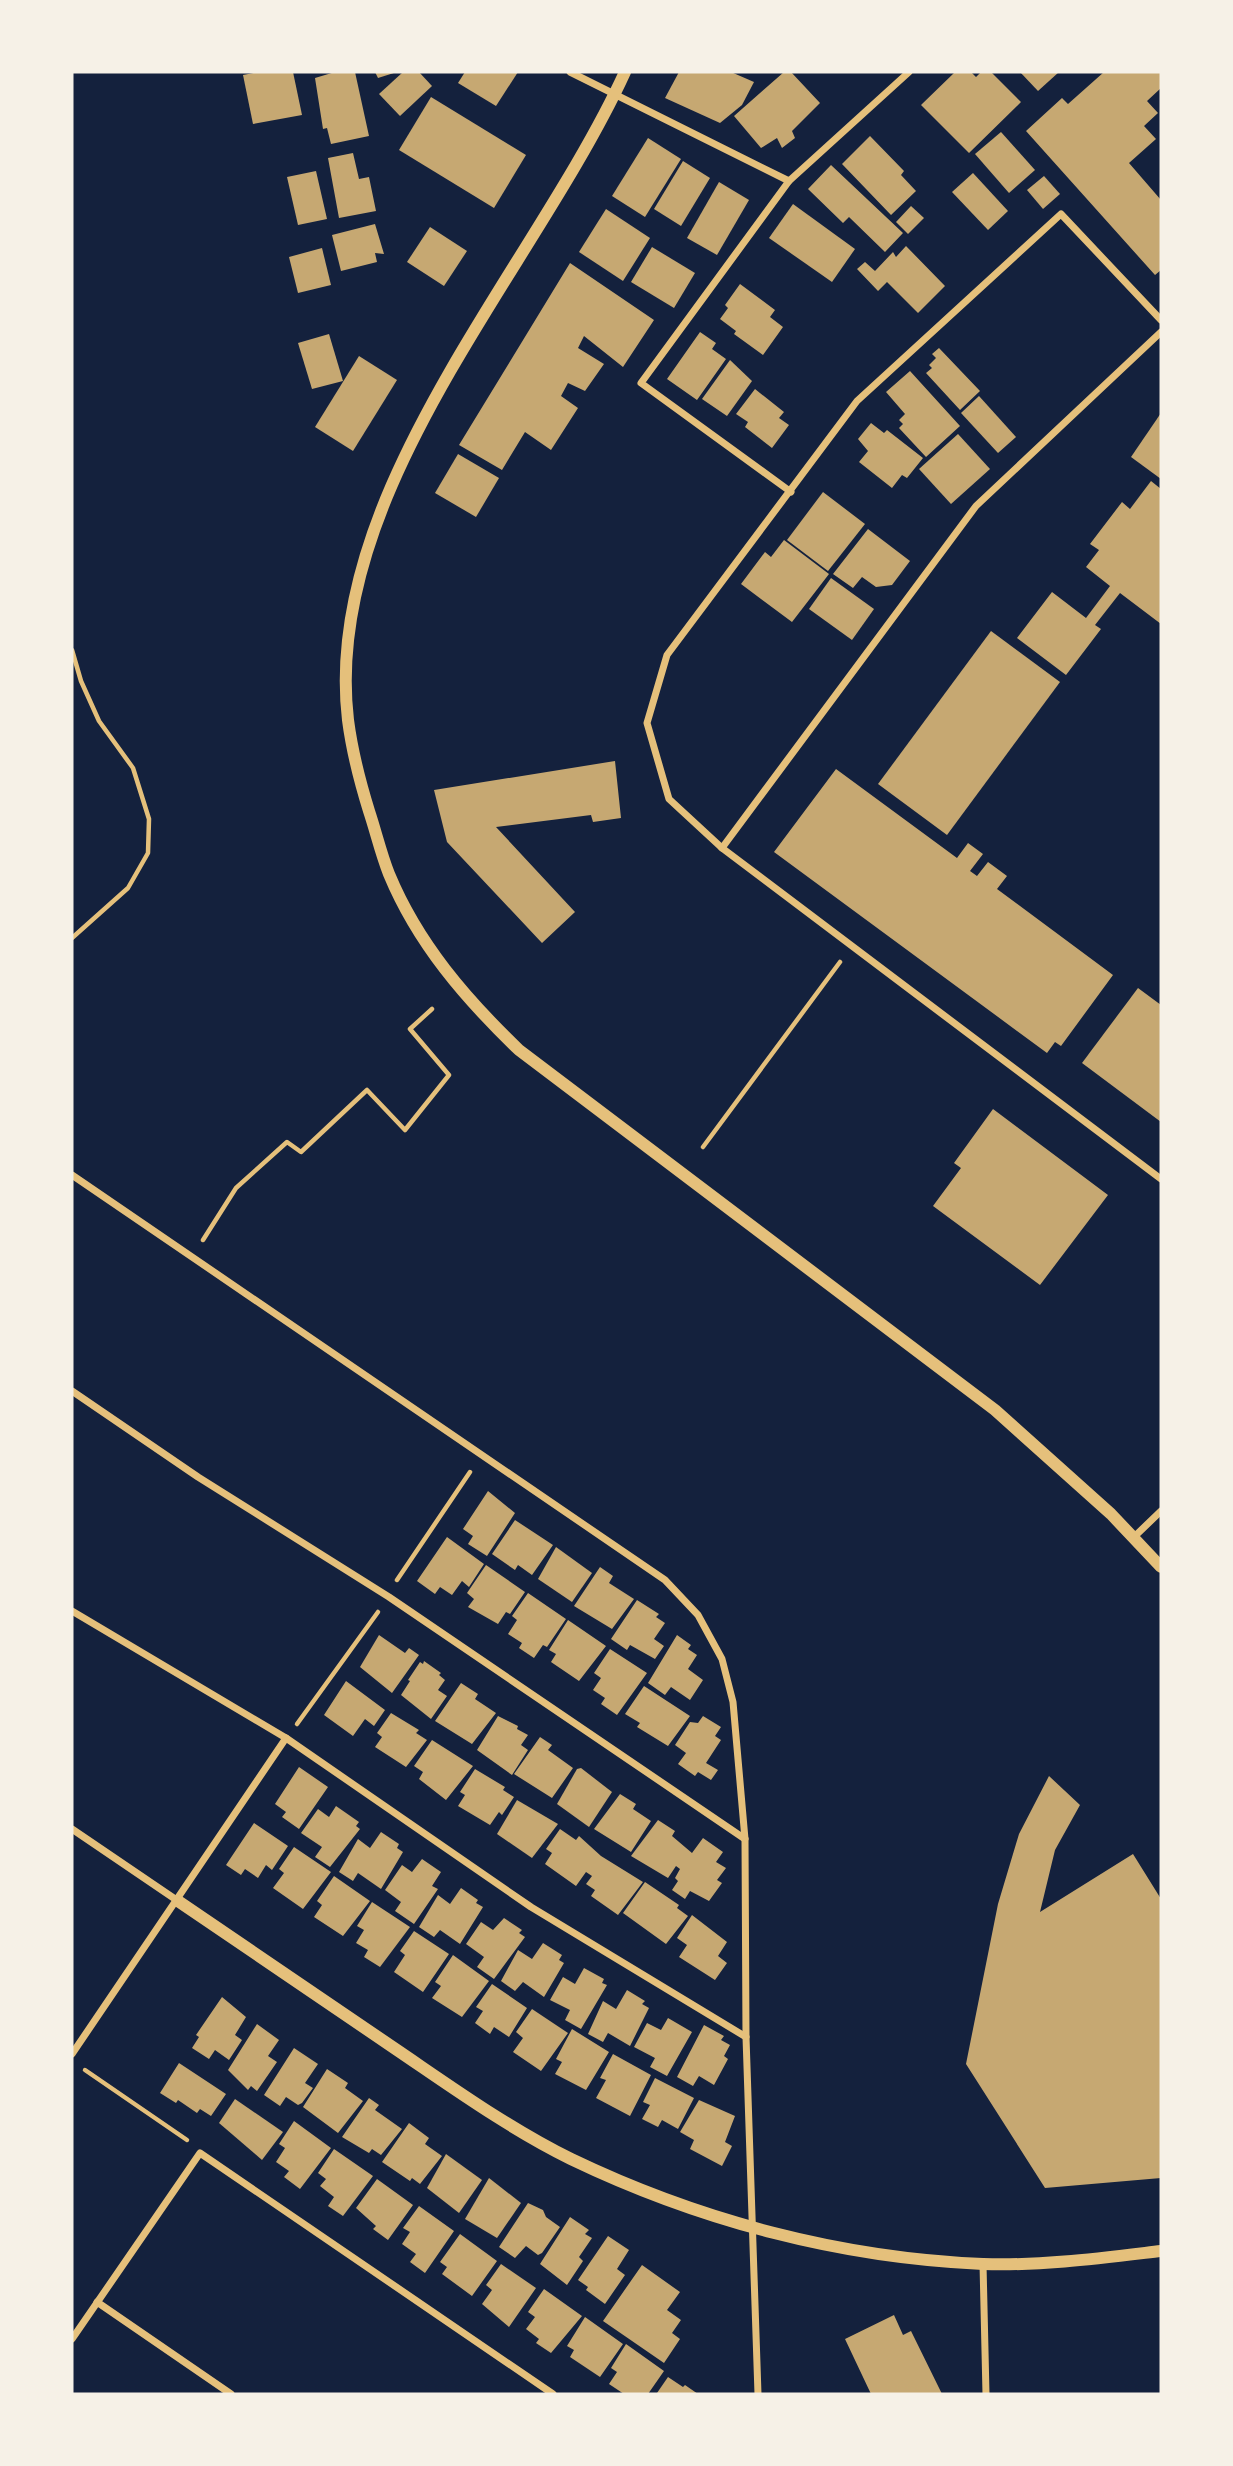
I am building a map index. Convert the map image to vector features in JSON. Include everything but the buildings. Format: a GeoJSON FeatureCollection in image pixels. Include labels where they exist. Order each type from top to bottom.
{"type":"FeatureCollection","features":[{"type":"Feature","properties":{"kind":"street"},"geometry":{"type":"LineString","coordinates":[[570,72],[789,181]]}},
{"type":"Feature","properties":{"kind":"street"},"geometry":{"type":"LineString","coordinates":[[625,72],[597,130],[419,427],[387,493],[363,563],[347,659],[348,719],[359,779],[390,875],[429,950],[472,1004],[519,1050],[995,1410],[1134,1537],[1161,1567]]}},
{"type":"Feature","properties":{"kind":"street"},"geometry":{"type":"LineString","coordinates":[[791,492],[640,383],[789,181],[909,72]]}},
{"type":"Feature","properties":{"kind":"street"},"geometry":{"type":"LineString","coordinates":[[1161,320],[1061,214],[857,401],[667,654],[647,723],[669,799],[722,848],[1161,1179]]}},
{"type":"Feature","properties":{"kind":"street"},"geometry":{"type":"LineString","coordinates":[[722,848],[976,506],[1161,332]]}},
{"type":"Feature","properties":{"kind":"street"},"geometry":{"type":"LineString","coordinates":[[72,1175],[665,1580],[698,1615],[722,1659],[733,1702],[745,1839],[746,2037],[758,2394]]}},
{"type":"Feature","properties":{"kind":"street"},"geometry":{"type":"LineString","coordinates":[[72,1391],[198,1476],[389,1597],[745,1839]]}},
{"type":"Feature","properties":{"kind":"street"},"geometry":{"type":"LineString","coordinates":[[1134,1537],[1161,1511]]}},
{"type":"Feature","properties":{"kind":"street"},"geometry":{"type":"LineString","coordinates":[[72,1611],[286,1738],[531,1907],[746,2037]]}},
{"type":"Feature","properties":{"kind":"street"},"geometry":{"type":"LineString","coordinates":[[72,2053],[286,1738]]}},
{"type":"Feature","properties":{"kind":"street"},"geometry":{"type":"LineString","coordinates":[[72,1829],[482,2108],[570,2158],[650,2193],[752,2227],[833,2247],[902,2257],[983,2264],[1098,2259],[1161,2251]]}},
{"type":"Feature","properties":{"kind":"street"},"geometry":{"type":"LineString","coordinates":[[72,2339],[200,2153],[553,2394]]}},
{"type":"Feature","properties":{"kind":"street"},"geometry":{"type":"LineString","coordinates":[[983,2264],[986,2394]]}},
{"type":"Feature","properties":{"kind":"street"},"geometry":{"type":"LineString","coordinates":[[97,2301],[231,2394]]}},
{"type":"Feature","properties":{"kind":"path"},"geometry":{"type":"LineString","coordinates":[[72,650],[81,681],[99,721],[133,768],[149,820],[148,853],[128,888],[72,938]]}},
{"type":"Feature","properties":{"kind":"path"},"geometry":{"type":"LineString","coordinates":[[703,1147],[852,946]]}},
{"type":"Feature","properties":{"kind":"path"},"geometry":{"type":"LineString","coordinates":[[194,1257],[236,1188],[287,1142],[301,1152],[367,1090],[405,1130],[449,1075],[410,1028],[432,1009]]}},
{"type":"Feature","properties":{"kind":"path"},"geometry":{"type":"LineString","coordinates":[[399,1576],[482,1454]]}},
{"type":"Feature","properties":{"kind":"path"},"geometry":{"type":"LineString","coordinates":[[286,1738],[359,1636]]}},
{"type":"Feature","properties":{"kind":"path"},"geometry":{"type":"LineString","coordinates":[[72,2053],[86,2071],[183,2136],[200,2153]]}}]}
